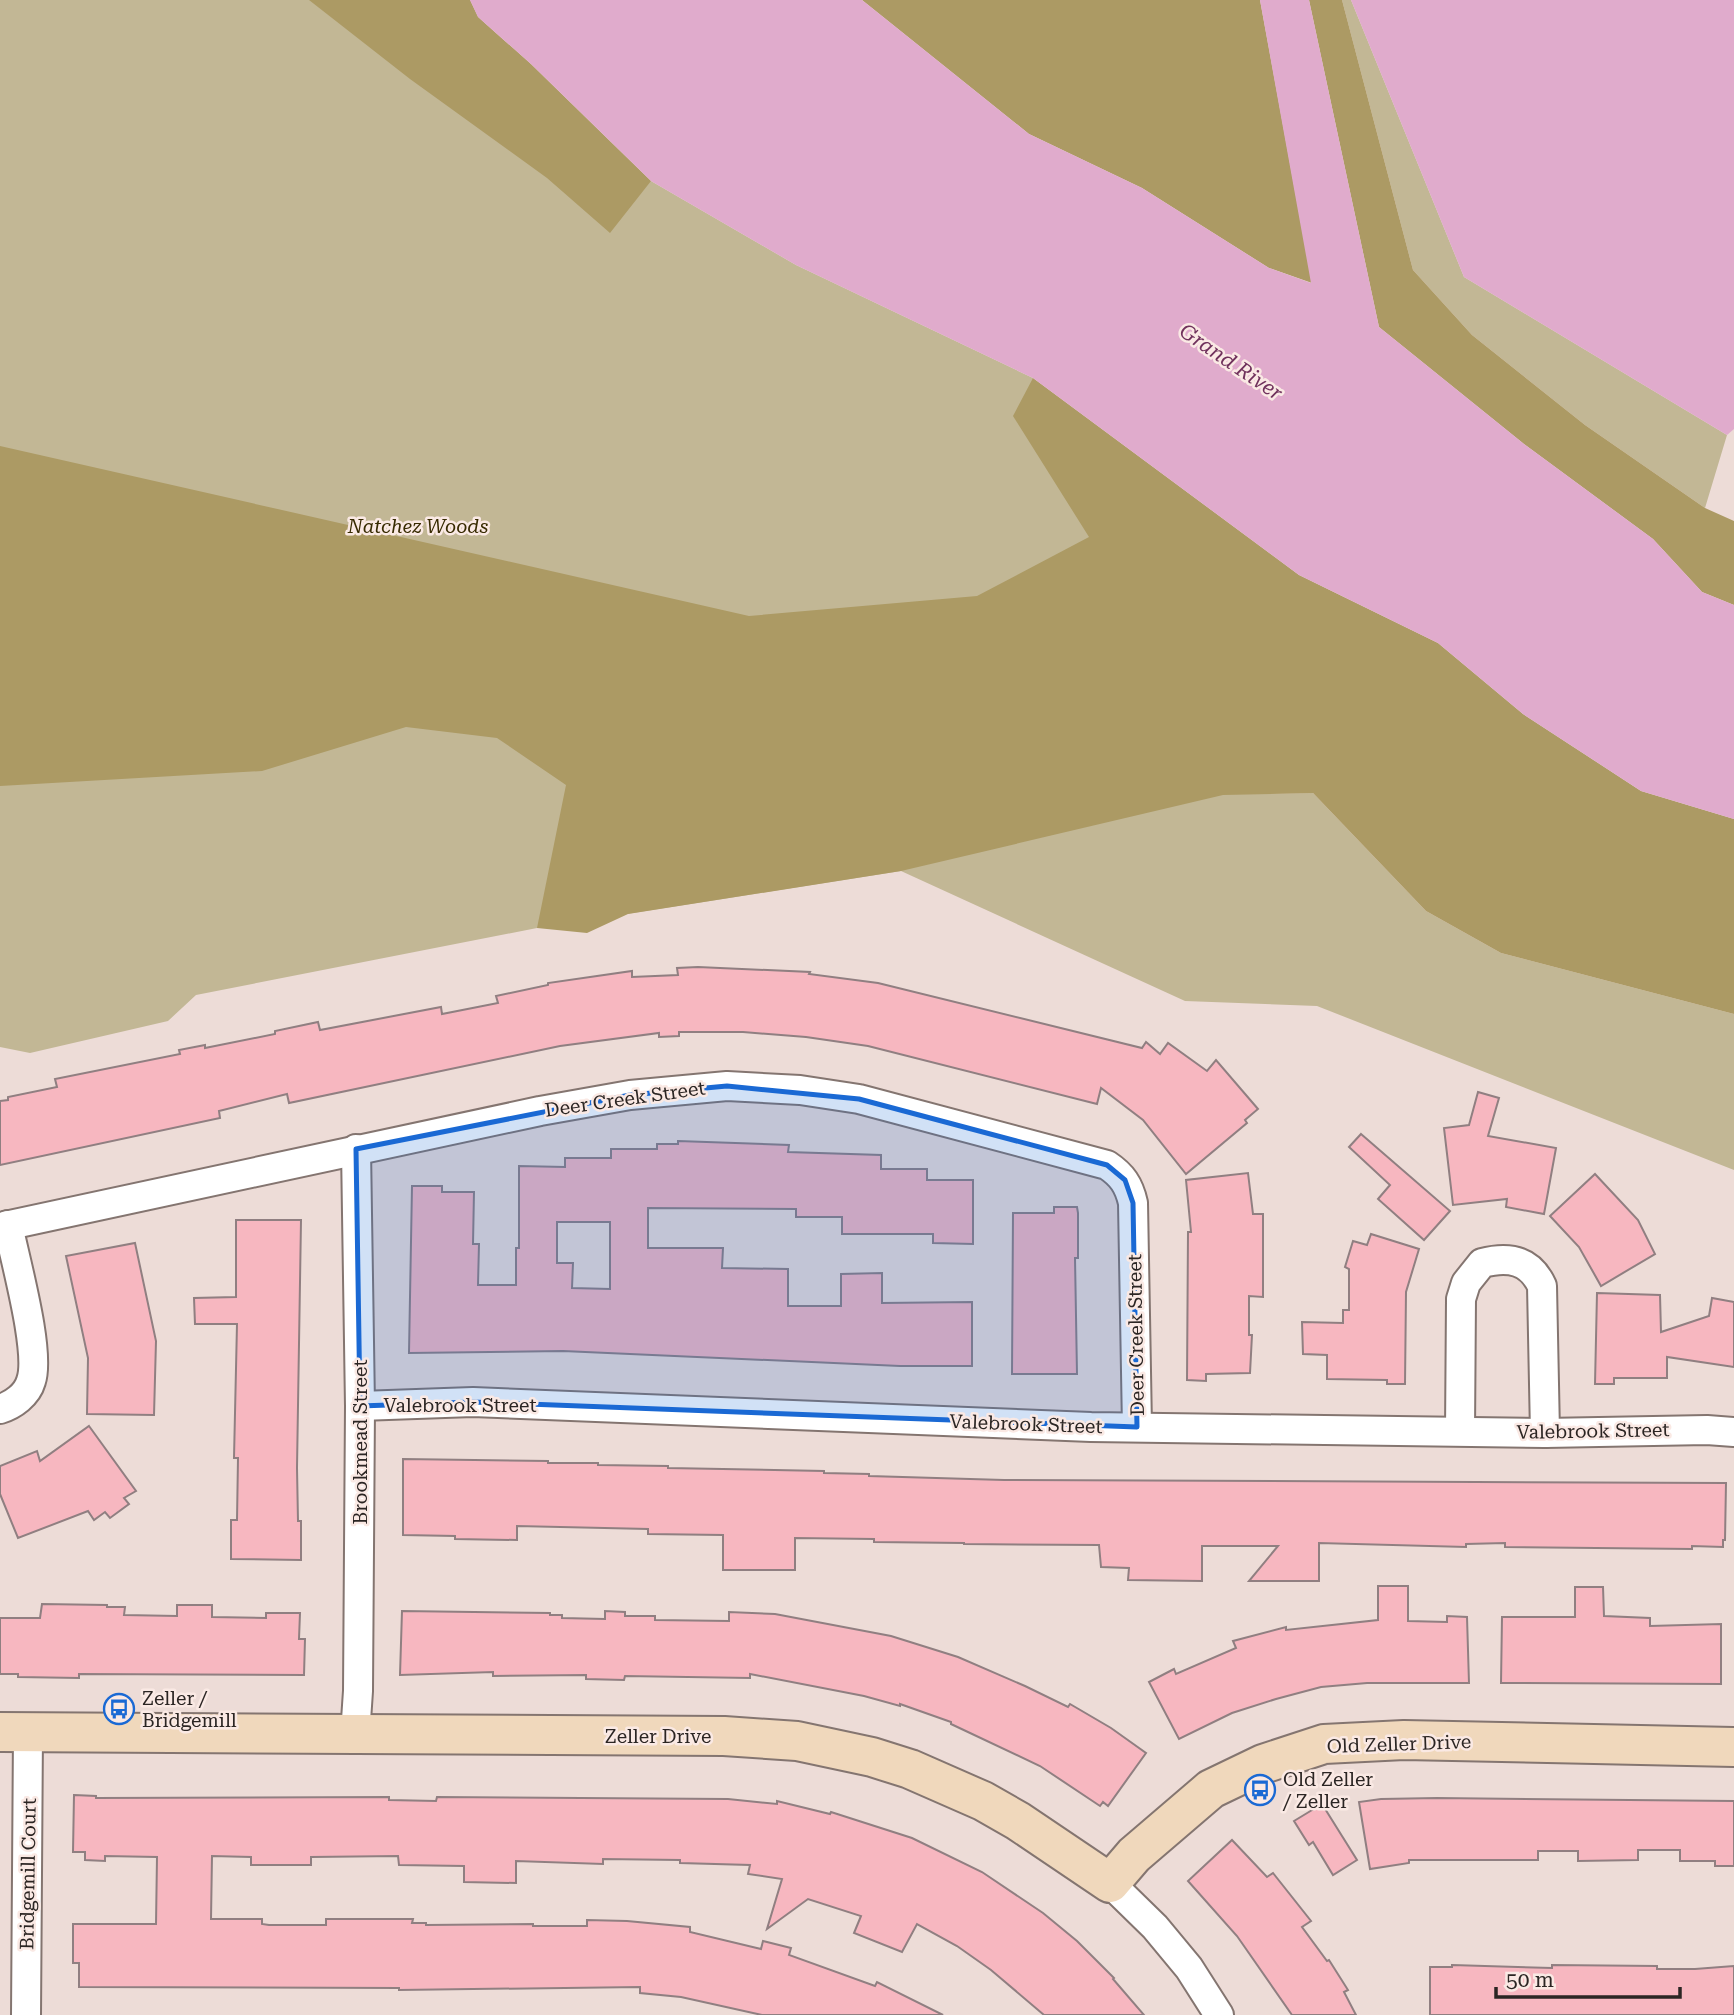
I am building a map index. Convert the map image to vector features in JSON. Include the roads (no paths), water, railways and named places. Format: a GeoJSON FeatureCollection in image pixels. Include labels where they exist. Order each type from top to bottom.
{"type":"FeatureCollection","features":[{"type":"Feature","properties":{"kind":"street","name":"Deer Creek Street"},"geometry":{"type":"LineString","coordinates":[[4,1226],[356,1149],[631,1095],[727,1086],[800,1090],[859,1099],[1107,1165],[1125,1180],[1133,1203],[1137,1427]]}},
{"type":"Feature","properties":{"kind":"street","name":"Brookmead Street"},"geometry":{"type":"LineString","coordinates":[[355,1735],[358,1691],[360,1406],[356,1149]]}},
{"type":"Feature","properties":{"kind":"street"},"geometry":{"type":"LineString","coordinates":[[0,1409],[19,1399],[31,1382],[35,1356],[4,1226]]}},
{"type":"Feature","properties":{"kind":"street"},"geometry":{"type":"LineString","coordinates":[[1460,1430],[1461,1299],[1466,1283],[1482,1263],[1507,1259],[1528,1267],[1537,1275],[1542,1286],[1545,1433]]}},
{"type":"Feature","properties":{"kind":"street","name":"Valebrook Street"},"geometry":{"type":"LineString","coordinates":[[360,1406],[473,1402],[1137,1427],[1545,1433],[1707,1430],[1734,1432]]}},
{"type":"Feature","properties":{"kind":"street","name":"Zeller Drive"},"geometry":{"type":"LineString","coordinates":[[14,1732],[724,1736],[797,1741],[872,1757],[947,1784],[1018,1821],[1110,1883],[1189,1968],[1219,2015]]}},
{"type":"Feature","properties":{"kind":"street","name":"Bridgemill Court"},"geometry":{"type":"LineString","coordinates":[[14,1732],[26,2015]]}},
{"type":"Feature","properties":{"kind":"street","name":"Old Zeller Drive"},"geometry":{"type":"LineString","coordinates":[[1110,1883],[1134,1855],[1211,1789],[1264,1764],[1324,1744],[1404,1740],[1734,1747]]}},
{"type":"Feature","properties":{"kind":"water","name":"Grand River"},"geometry":{"type":"Polygon","coordinates":[[[470,0],[862,0],[1029,134],[1142,188],[1269,268],[1311,283],[1260,0],[1309,0],[1379,327],[1524,444],[1653,539],[1702,592],[1734,605],[1734,819],[1641,791],[1523,714],[1438,643],[1299,575],[1033,378],[796,265],[651,181],[531,64],[478,17],[470,0]]]}},
{"type":"Feature","properties":{"kind":"water"},"geometry":{"type":"Polygon","coordinates":[[[1351,0],[1734,0],[1734,429],[1727,435],[1464,277],[1351,0]]]}},
{"type":"Feature","properties":{"kind":"place","name":"Zeller / Bridgemill"},"geometry":{"type":"Point","coordinates":[119,1709]}},
{"type":"Feature","properties":{"kind":"place","name":"Old Zeller / Zeller"},"geometry":{"type":"Point","coordinates":[1260,1790]}},
{"type":"Feature","properties":{"kind":"park label","name":"Natchez Woods"},"geometry":{"type":"Point","coordinates":[418,526]}}]}
